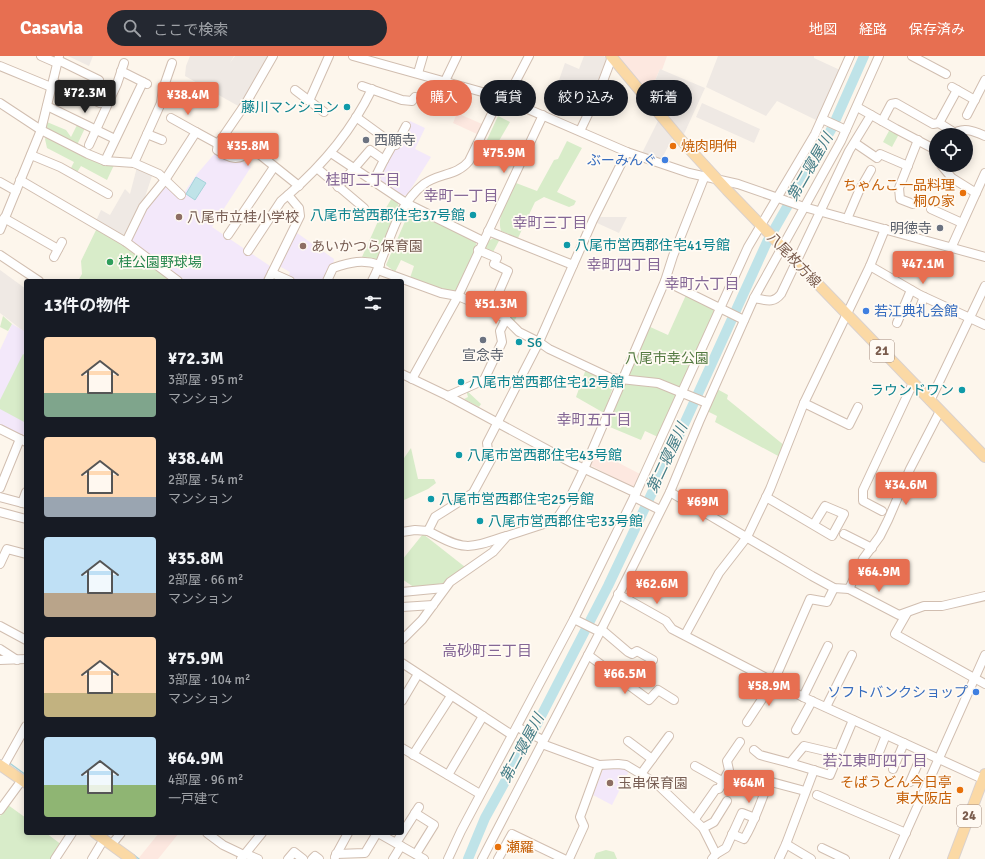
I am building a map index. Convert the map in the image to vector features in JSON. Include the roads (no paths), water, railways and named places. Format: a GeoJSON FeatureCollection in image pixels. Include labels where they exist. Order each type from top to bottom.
{"type":"FeatureCollection","features":[{"type":"Feature","properties":{"kind":"main road","name":"八尾枚方線"},"geometry":{"type":"LineString","coordinates":[[611,57],[716,178],[796,263],[985,457]]}},
{"type":"Feature","properties":{"kind":"main road"},"geometry":{"type":"LineString","coordinates":[[4,763],[24,782]]}},
{"type":"Feature","properties":{"kind":"main road","name":"24"},"geometry":{"type":"LineString","coordinates":[[953,859],[984,778]]}},
{"type":"Feature","properties":{"kind":"main road"},"geometry":{"type":"LineString","coordinates":[[100,835],[113,840],[131,859]]}},
{"type":"Feature","properties":{"kind":"street"},"geometry":{"type":"LineString","coordinates":[[41,56],[58,60],[99,80]]}},
{"type":"Feature","properties":{"kind":"street"},"geometry":{"type":"LineString","coordinates":[[273,56],[246,104],[218,144],[217,150],[234,159],[244,157],[250,150],[254,150],[299,186]]}},
{"type":"Feature","properties":{"kind":"street"},"geometry":{"type":"LineString","coordinates":[[309,101],[329,56]]}},
{"type":"Feature","properties":{"kind":"street"},"geometry":{"type":"LineString","coordinates":[[353,56],[442,80]]}},
{"type":"Feature","properties":{"kind":"street"},"geometry":{"type":"LineString","coordinates":[[418,73],[423,56]]}},
{"type":"Feature","properties":{"kind":"street"},"geometry":{"type":"LineString","coordinates":[[445,80],[457,56]]}},
{"type":"Feature","properties":{"kind":"street"},"geometry":{"type":"LineString","coordinates":[[514,80],[529,56]]}},
{"type":"Feature","properties":{"kind":"street"},"geometry":{"type":"LineString","coordinates":[[448,859],[480,794],[574,619],[635,495],[719,308],[777,198],[802,158],[822,119],[850,56]]}},
{"type":"Feature","properties":{"kind":"street"},"geometry":{"type":"LineString","coordinates":[[482,859],[601,631],[618,594],[670,492],[707,403],[754,298],[780,246],[804,207],[846,130],[879,56]]}},
{"type":"Feature","properties":{"kind":"street"},"geometry":{"type":"LineString","coordinates":[[912,56],[946,74]]}},
{"type":"Feature","properties":{"kind":"street"},"geometry":{"type":"LineString","coordinates":[[580,131],[600,89],[611,57]]}},
{"type":"Feature","properties":{"kind":"street"},"geometry":{"type":"LineString","coordinates":[[0,230],[41,130],[58,60]]}},
{"type":"Feature","properties":{"kind":"street"},"geometry":{"type":"LineString","coordinates":[[89,145],[117,84],[124,62]]}},
{"type":"Feature","properties":{"kind":"street"},"geometry":{"type":"LineString","coordinates":[[134,162],[161,103],[163,89],[172,63]]}},
{"type":"Feature","properties":{"kind":"street"},"geometry":{"type":"LineString","coordinates":[[0,66],[100,103]]}},
{"type":"Feature","properties":{"kind":"street"},"geometry":{"type":"LineString","coordinates":[[105,161],[145,83],[120,71]]}},
{"type":"Feature","properties":{"kind":"street"},"geometry":{"type":"LineString","coordinates":[[967,115],[985,80]]}},
{"type":"Feature","properties":{"kind":"street"},"geometry":{"type":"LineString","coordinates":[[362,86],[402,100],[412,101],[415,97]]}},
{"type":"Feature","properties":{"kind":"street"},"geometry":{"type":"LineString","coordinates":[[248,251],[281,201],[318,169],[331,153],[356,117],[372,89]]}},
{"type":"Feature","properties":{"kind":"street"},"geometry":{"type":"LineString","coordinates":[[939,123],[954,89],[975,100]]}},
{"type":"Feature","properties":{"kind":"street"},"geometry":{"type":"LineString","coordinates":[[295,90],[324,112]]}},
{"type":"Feature","properties":{"kind":"street"},"geometry":{"type":"LineString","coordinates":[[0,103],[41,130],[105,161],[134,162],[159,174],[181,195]]}},
{"type":"Feature","properties":{"kind":"street"},"geometry":{"type":"LineString","coordinates":[[882,122],[891,104],[896,104],[933,124],[939,123],[945,128]]}},
{"type":"Feature","properties":{"kind":"street"},"geometry":{"type":"LineString","coordinates":[[47,106],[115,139]]}},
{"type":"Feature","properties":{"kind":"street"},"geometry":{"type":"LineString","coordinates":[[857,107],[882,122],[929,146]]}},
{"type":"Feature","properties":{"kind":"street"},"geometry":{"type":"LineString","coordinates":[[536,112],[627,152],[704,178],[716,178],[804,207],[952,246],[985,257]]}},
{"type":"Feature","properties":{"kind":"street"},"geometry":{"type":"LineString","coordinates":[[412,379],[458,296],[478,250],[543,115]]}},
{"type":"Feature","properties":{"kind":"street"},"geometry":{"type":"LineString","coordinates":[[754,298],[772,301],[776,300],[781,294],[849,151],[855,144],[871,115]]}},
{"type":"Feature","properties":{"kind":"street"},"geometry":{"type":"LineString","coordinates":[[373,279],[406,203],[424,184],[463,168],[469,161],[493,116]]}},
{"type":"Feature","properties":{"kind":"street"},"geometry":{"type":"LineString","coordinates":[[356,117],[393,144]]}},
{"type":"Feature","properties":{"kind":"street"},"geometry":{"type":"LineString","coordinates":[[170,118],[218,144]]}},
{"type":"Feature","properties":{"kind":"street"},"geometry":{"type":"LineString","coordinates":[[822,119],[846,130]]}},
{"type":"Feature","properties":{"kind":"street"},"geometry":{"type":"LineString","coordinates":[[373,182],[393,144],[396,145],[406,126]]}},
{"type":"Feature","properties":{"kind":"street"},"geometry":{"type":"LineString","coordinates":[[973,131],[985,136]]}},
{"type":"Feature","properties":{"kind":"street"},"geometry":{"type":"LineString","coordinates":[[126,242],[143,207],[165,180],[196,132]]}},
{"type":"Feature","properties":{"kind":"street"},"geometry":{"type":"LineString","coordinates":[[147,134],[162,140]]}},
{"type":"Feature","properties":{"kind":"street"},"geometry":{"type":"LineString","coordinates":[[913,204],[900,199],[899,188],[918,140]]}},
{"type":"Feature","properties":{"kind":"street"},"geometry":{"type":"LineString","coordinates":[[855,144],[877,158],[880,154],[908,166]]}},
{"type":"Feature","properties":{"kind":"street"},"geometry":{"type":"LineString","coordinates":[[338,187],[370,150],[384,160]]}},
{"type":"Feature","properties":{"kind":"street"},"geometry":{"type":"LineString","coordinates":[[428,532],[436,517],[473,493],[493,456],[488,450],[487,443],[539,342],[593,220],[627,152]]}},
{"type":"Feature","properties":{"kind":"street"},"geometry":{"type":"LineString","coordinates":[[331,153],[352,169],[406,203],[483,241]]}},
{"type":"Feature","properties":{"kind":"street"},"geometry":{"type":"LineString","coordinates":[[31,155],[60,167],[108,194]]}},
{"type":"Feature","properties":{"kind":"street"},"geometry":{"type":"LineString","coordinates":[[228,236],[274,167]]}},
{"type":"Feature","properties":{"kind":"street"},"geometry":{"type":"LineString","coordinates":[[318,169],[364,208]]}},
{"type":"Feature","properties":{"kind":"street"},"geometry":{"type":"LineString","coordinates":[[847,219],[859,191],[871,170]]}},
{"type":"Feature","properties":{"kind":"street"},"geometry":{"type":"LineString","coordinates":[[947,172],[952,178],[976,193]]}},
{"type":"Feature","properties":{"kind":"street"},"geometry":{"type":"LineString","coordinates":[[952,246],[985,173]]}},
{"type":"Feature","properties":{"kind":"street"},"geometry":{"type":"LineString","coordinates":[[404,532],[415,530],[428,532],[460,546],[476,546],[556,520],[569,500],[584,469],[621,380],[665,281],[673,256],[704,178]]}},
{"type":"Feature","properties":{"kind":"street"},"geometry":{"type":"LineString","coordinates":[[20,180],[126,242],[175,279]]}},
{"type":"Feature","properties":{"kind":"street"},"geometry":{"type":"LineString","coordinates":[[0,182],[16,191]]}},
{"type":"Feature","properties":{"kind":"street"},"geometry":{"type":"LineString","coordinates":[[269,279],[300,216],[299,208],[288,195]]}},
{"type":"Feature","properties":{"kind":"street"},"geometry":{"type":"LineString","coordinates":[[931,209],[962,223]]}},
{"type":"Feature","properties":{"kind":"street"},"geometry":{"type":"LineString","coordinates":[[4,218],[60,246],[54,257]]}},
{"type":"Feature","properties":{"kind":"street"},"geometry":{"type":"LineString","coordinates":[[685,635],[719,573],[747,537],[766,497],[804,403],[870,266],[885,229]]}},
{"type":"Feature","properties":{"kind":"street"},"geometry":{"type":"LineString","coordinates":[[488,231],[573,265]]}},
{"type":"Feature","properties":{"kind":"street"},"geometry":{"type":"LineString","coordinates":[[478,250],[497,258],[494,264],[508,271],[491,310]]}},
{"type":"Feature","properties":{"kind":"street"},"geometry":{"type":"LineString","coordinates":[[0,255],[36,279]]}},
{"type":"Feature","properties":{"kind":"street"},"geometry":{"type":"LineString","coordinates":[[328,279],[334,268],[359,260],[441,293],[458,296],[491,310],[506,319],[519,332],[570,360],[611,378],[658,383],[707,403]]}},
{"type":"Feature","properties":{"kind":"street"},"geometry":{"type":"LineString","coordinates":[[870,266],[924,297],[985,325]]}},
{"type":"Feature","properties":{"kind":"street"},"geometry":{"type":"LineString","coordinates":[[272,273],[286,279]]}},
{"type":"Feature","properties":{"kind":"street"},"geometry":{"type":"LineString","coordinates":[[665,281],[744,320]]}},
{"type":"Feature","properties":{"kind":"street"},"geometry":{"type":"LineString","coordinates":[[930,401],[985,286]]}},
{"type":"Feature","properties":{"kind":"street"},"geometry":{"type":"LineString","coordinates":[[897,323],[911,290]]}},
{"type":"Feature","properties":{"kind":"street"},"geometry":{"type":"LineString","coordinates":[[918,312],[924,297]]}},
{"type":"Feature","properties":{"kind":"street"},"geometry":{"type":"LineString","coordinates":[[484,380],[502,342],[500,331],[506,319]]}},
{"type":"Feature","properties":{"kind":"street"},"geometry":{"type":"LineString","coordinates":[[404,375],[498,422],[635,495],[660,510]]}},
{"type":"Feature","properties":{"kind":"street"},"geometry":{"type":"LineString","coordinates":[[448,396],[484,380],[518,383]]}},
{"type":"Feature","properties":{"kind":"street"},"geometry":{"type":"LineString","coordinates":[[882,511],[863,501],[863,490],[913,383]]}},
{"type":"Feature","properties":{"kind":"street"},"geometry":{"type":"LineString","coordinates":[[804,403],[849,425],[858,407]]}},
{"type":"Feature","properties":{"kind":"street"},"geometry":{"type":"LineString","coordinates":[[849,589],[863,559],[872,548],[888,520],[910,469],[940,411]]}},
{"type":"Feature","properties":{"kind":"street"},"geometry":{"type":"LineString","coordinates":[[0,429],[23,441],[0,488]]}},
{"type":"Feature","properties":{"kind":"street"},"geometry":{"type":"LineString","coordinates":[[670,492],[834,588],[849,589],[899,615],[924,606],[942,606],[985,596]]}},
{"type":"Feature","properties":{"kind":"street"},"geometry":{"type":"LineString","coordinates":[[0,497],[24,503]]}},
{"type":"Feature","properties":{"kind":"street"},"geometry":{"type":"LineString","coordinates":[[766,497],[814,524]]}},
{"type":"Feature","properties":{"kind":"street"},"geometry":{"type":"LineString","coordinates":[[0,512],[24,518]]}},
{"type":"Feature","properties":{"kind":"street"},"geometry":{"type":"LineString","coordinates":[[844,534],[872,548]]}},
{"type":"Feature","properties":{"kind":"street"},"geometry":{"type":"LineString","coordinates":[[404,638],[422,620],[444,588],[450,582],[493,552],[507,536]]}},
{"type":"Feature","properties":{"kind":"street"},"geometry":{"type":"LineString","coordinates":[[0,564],[7,549],[24,553]]}},
{"type":"Feature","properties":{"kind":"street"},"geometry":{"type":"LineString","coordinates":[[404,592],[444,588]]}},
{"type":"Feature","properties":{"kind":"street"},"geometry":{"type":"LineString","coordinates":[[747,722],[774,681],[810,598],[827,602],[834,588]]}},
{"type":"Feature","properties":{"kind":"street"},"geometry":{"type":"LineString","coordinates":[[618,594],[666,621],[672,629],[803,697],[984,778]]}},
{"type":"Feature","properties":{"kind":"street"},"geometry":{"type":"LineString","coordinates":[[404,607],[433,605]]}},
{"type":"Feature","properties":{"kind":"street"},"geometry":{"type":"LineString","coordinates":[[907,613],[895,634],[985,684]]}},
{"type":"Feature","properties":{"kind":"street"},"geometry":{"type":"LineString","coordinates":[[574,619],[601,631],[628,652],[632,654],[637,651],[653,660]]}},
{"type":"Feature","properties":{"kind":"street"},"geometry":{"type":"LineString","coordinates":[[0,626],[24,639]]}},
{"type":"Feature","properties":{"kind":"street"},"geometry":{"type":"LineString","coordinates":[[803,697],[828,646]]}},
{"type":"Feature","properties":{"kind":"street"},"geometry":{"type":"LineString","coordinates":[[0,649],[17,660]]}},
{"type":"Feature","properties":{"kind":"street"},"geometry":{"type":"LineString","coordinates":[[588,655],[649,700],[658,690],[674,700]]}},
{"type":"Feature","properties":{"kind":"street"},"geometry":{"type":"LineString","coordinates":[[826,707],[852,655]]}},
{"type":"Feature","properties":{"kind":"street"},"geometry":{"type":"LineString","coordinates":[[894,859],[985,655]]}},
{"type":"Feature","properties":{"kind":"street"},"geometry":{"type":"LineString","coordinates":[[0,660],[24,660]]}},
{"type":"Feature","properties":{"kind":"street"},"geometry":{"type":"LineString","coordinates":[[404,664],[512,735]]}},
{"type":"Feature","properties":{"kind":"street"},"geometry":{"type":"LineString","coordinates":[[404,698],[418,674]]}},
{"type":"Feature","properties":{"kind":"street"},"geometry":{"type":"LineString","coordinates":[[413,755],[451,696]]}},
{"type":"Feature","properties":{"kind":"street"},"geometry":{"type":"LineString","coordinates":[[796,730],[812,701]]}},
{"type":"Feature","properties":{"kind":"street"},"geometry":{"type":"LineString","coordinates":[[448,775],[483,716]]}},
{"type":"Feature","properties":{"kind":"street"},"geometry":{"type":"LineString","coordinates":[[754,750],[760,755],[830,775],[853,720]]}},
{"type":"Feature","properties":{"kind":"street"},"geometry":{"type":"LineString","coordinates":[[517,727],[542,742],[599,766],[618,764],[626,765],[641,774],[659,786],[704,828],[714,856],[726,848],[742,814],[755,818]]}},
{"type":"Feature","properties":{"kind":"street"},"geometry":{"type":"LineString","coordinates":[[4,763],[24,729]]}},
{"type":"Feature","properties":{"kind":"street"},"geometry":{"type":"LineString","coordinates":[[876,760],[886,735]]}},
{"type":"Feature","properties":{"kind":"street"},"geometry":{"type":"LineString","coordinates":[[641,774],[668,736]]}},
{"type":"Feature","properties":{"kind":"street"},"geometry":{"type":"LineString","coordinates":[[628,740],[652,759]]}},
{"type":"Feature","properties":{"kind":"street"},"geometry":{"type":"LineString","coordinates":[[695,819],[716,789],[719,789],[729,770],[727,761],[740,742]]}},
{"type":"Feature","properties":{"kind":"street"},"geometry":{"type":"LineString","coordinates":[[893,769],[904,743]]}},
{"type":"Feature","properties":{"kind":"street"},"geometry":{"type":"LineString","coordinates":[[790,763],[804,746],[838,754]]}},
{"type":"Feature","properties":{"kind":"street"},"geometry":{"type":"LineString","coordinates":[[404,749],[480,794]]}},
{"type":"Feature","properties":{"kind":"street"},"geometry":{"type":"LineString","coordinates":[[910,782],[923,752]]}},
{"type":"Feature","properties":{"kind":"street"},"geometry":{"type":"LineString","coordinates":[[568,859],[584,826],[580,817],[599,766]]}},
{"type":"Feature","properties":{"kind":"street"},"geometry":{"type":"LineString","coordinates":[[695,766],[722,781]]}},
{"type":"Feature","properties":{"kind":"street"},"geometry":{"type":"LineString","coordinates":[[779,859],[814,770]]}},
{"type":"Feature","properties":{"kind":"street"},"geometry":{"type":"LineString","coordinates":[[760,779],[805,791]]}},
{"type":"Feature","properties":{"kind":"street"},"geometry":{"type":"LineString","coordinates":[[732,834],[744,839],[755,818],[769,781]]}},
{"type":"Feature","properties":{"kind":"street"},"geometry":{"type":"LineString","coordinates":[[0,810],[24,782]]}},
{"type":"Feature","properties":{"kind":"street"},"geometry":{"type":"LineString","coordinates":[[817,795],[906,833]]}},
{"type":"Feature","properties":{"kind":"street"},"geometry":{"type":"LineString","coordinates":[[704,828],[714,822],[727,801]]}},
{"type":"Feature","properties":{"kind":"street"},"geometry":{"type":"LineString","coordinates":[[404,833],[417,810],[434,825],[416,854]]}},
{"type":"Feature","properties":{"kind":"street"},"geometry":{"type":"LineString","coordinates":[[498,859],[512,834],[564,859]]}},
{"type":"Feature","properties":{"kind":"street"},"geometry":{"type":"LineString","coordinates":[[55,859],[71,835]]}},
{"type":"Feature","properties":{"kind":"street"},"geometry":{"type":"LineString","coordinates":[[210,835],[223,845],[244,856],[258,859]]}},
{"type":"Feature","properties":{"kind":"street"},"geometry":{"type":"LineString","coordinates":[[244,856],[260,835]]}},
{"type":"Feature","properties":{"kind":"street"},"geometry":{"type":"LineString","coordinates":[[335,857],[347,835]]}},
{"type":"Feature","properties":{"kind":"street"},"geometry":{"type":"LineString","coordinates":[[335,857],[365,853],[377,835]]}},
{"type":"Feature","properties":{"kind":"street"},"geometry":{"type":"LineString","coordinates":[[382,835],[424,859]]}},
{"type":"Feature","properties":{"kind":"street"},"geometry":{"type":"LineString","coordinates":[[394,859],[398,844],[403,835]]}},
{"type":"Feature","properties":{"kind":"street"},"geometry":{"type":"LineString","coordinates":[[92,859],[113,840]]}},
{"type":"Feature","properties":{"kind":"street"},"geometry":{"type":"LineString","coordinates":[[786,844],[811,859]]}},
{"type":"Feature","properties":{"kind":"street"},"geometry":{"type":"LineString","coordinates":[[822,848],[845,859]]}},
{"type":"Feature","properties":{"kind":"street"},"geometry":{"type":"LineString","coordinates":[[288,859],[294,852],[303,859]]}},
{"type":"Feature","properties":{"kind":"street"},"geometry":{"type":"LineString","coordinates":[[312,859],[315,856],[319,859]]}},
{"type":"Feature","properties":{"kind":"water"},"geometry":{"type":"Polygon","coordinates":[[[196,177],[206,183],[195,200],[186,194],[196,177]]]}},
{"type":"Feature","properties":{"kind":"waterway","name":"第二寝屋川"},"geometry":{"type":"LineString","coordinates":[[468,859],[485,818],[538,722],[608,586],[676,442],[767,242],[832,128],[864,56]]}},
{"type":"Feature","properties":{"kind":"waterway"},"geometry":{"type":"LineString","coordinates":[[8,762],[24,774]]}},
{"type":"Feature","properties":{"kind":"waterway"},"geometry":{"type":"LineString","coordinates":[[134,855],[139,859]]}},
{"type":"Feature","properties":{"kind":"place","name":"藤川マンション"},"geometry":{"type":"Point","coordinates":[347,107]}},
{"type":"Feature","properties":{"kind":"place","name":"西願寺"},"geometry":{"type":"Point","coordinates":[366,140]}},
{"type":"Feature","properties":{"kind":"place","name":"焼肉明伸"},"geometry":{"type":"Point","coordinates":[673,146]}},
{"type":"Feature","properties":{"kind":"place","name":"ぶーみんぐ"},"geometry":{"type":"Point","coordinates":[665,160]}},
{"type":"Feature","properties":{"kind":"place","name":"ちゃんこ一品料理 桐の家"},"geometry":{"type":"Point","coordinates":[963,193]}},
{"type":"Feature","properties":{"kind":"place","name":"八尾市営西郡住宅37号館"},"geometry":{"type":"Point","coordinates":[473,215]}},
{"type":"Feature","properties":{"kind":"place","name":"八尾市立桂小学校"},"geometry":{"type":"Point","coordinates":[179,217]}},
{"type":"Feature","properties":{"kind":"place","name":"明徳寺"},"geometry":{"type":"Point","coordinates":[940,228]}},
{"type":"Feature","properties":{"kind":"place","name":"八尾市営西郡住宅41号館"},"geometry":{"type":"Point","coordinates":[567,245]}},
{"type":"Feature","properties":{"kind":"place","name":"あいかつら保育園"},"geometry":{"type":"Point","coordinates":[303,246]}},
{"type":"Feature","properties":{"kind":"place","name":"桂公園野球場"},"geometry":{"type":"Point","coordinates":[110,262]}},
{"type":"Feature","properties":{"kind":"place","name":"若江典礼会館"},"geometry":{"type":"Point","coordinates":[866,311]}},
{"type":"Feature","properties":{"kind":"place","name":"宣念寺"},"geometry":{"type":"Point","coordinates":[483,340]}},
{"type":"Feature","properties":{"kind":"place","name":"S6"},"geometry":{"type":"Point","coordinates":[519,342]}},
{"type":"Feature","properties":{"kind":"place","name":"八尾市営西郡住宅12号館"},"geometry":{"type":"Point","coordinates":[461,382]}},
{"type":"Feature","properties":{"kind":"place","name":"ラウンドワン"},"geometry":{"type":"Point","coordinates":[962,390]}},
{"type":"Feature","properties":{"kind":"place","name":"八尾市営西郡住宅43号館"},"geometry":{"type":"Point","coordinates":[459,455]}},
{"type":"Feature","properties":{"kind":"place","name":"八尾市営西郡住宅25号館"},"geometry":{"type":"Point","coordinates":[431,499]}},
{"type":"Feature","properties":{"kind":"place","name":"八尾市営西郡住宅33号館"},"geometry":{"type":"Point","coordinates":[480,521]}},
{"type":"Feature","properties":{"kind":"place","name":"ソフトバンクショップ"},"geometry":{"type":"Point","coordinates":[976,692]}},
{"type":"Feature","properties":{"kind":"place","name":"玉串保育園"},"geometry":{"type":"Point","coordinates":[610,783]}},
{"type":"Feature","properties":{"kind":"place","name":"そばうどん今日亭 東大阪店"},"geometry":{"type":"Point","coordinates":[960,790]}},
{"type":"Feature","properties":{"kind":"place","name":"瀬羅"},"geometry":{"type":"Point","coordinates":[498,847]}},
{"type":"Feature","properties":{"kind":"district","name":"桂町二丁目"},"geometry":{"type":"Point","coordinates":[363,180]}},
{"type":"Feature","properties":{"kind":"district","name":"幸町一丁目"},"geometry":{"type":"Point","coordinates":[461,196]}},
{"type":"Feature","properties":{"kind":"district","name":"幸町三丁目"},"geometry":{"type":"Point","coordinates":[550,223]}},
{"type":"Feature","properties":{"kind":"district","name":"幸町四丁目"},"geometry":{"type":"Point","coordinates":[624,265]}},
{"type":"Feature","properties":{"kind":"district","name":"幸町六丁目"},"geometry":{"type":"Point","coordinates":[702,284]}},
{"type":"Feature","properties":{"kind":"district","name":"幸町五丁目"},"geometry":{"type":"Point","coordinates":[594,420]}},
{"type":"Feature","properties":{"kind":"district","name":"高砂町三丁目"},"geometry":{"type":"Point","coordinates":[487,651]}},
{"type":"Feature","properties":{"kind":"district","name":"若江東町四丁目"},"geometry":{"type":"Point","coordinates":[875,761]}},
{"type":"Feature","properties":{"kind":"park label","name":"八尾市幸公園"},"geometry":{"type":"Point","coordinates":[667,358]}}]}
